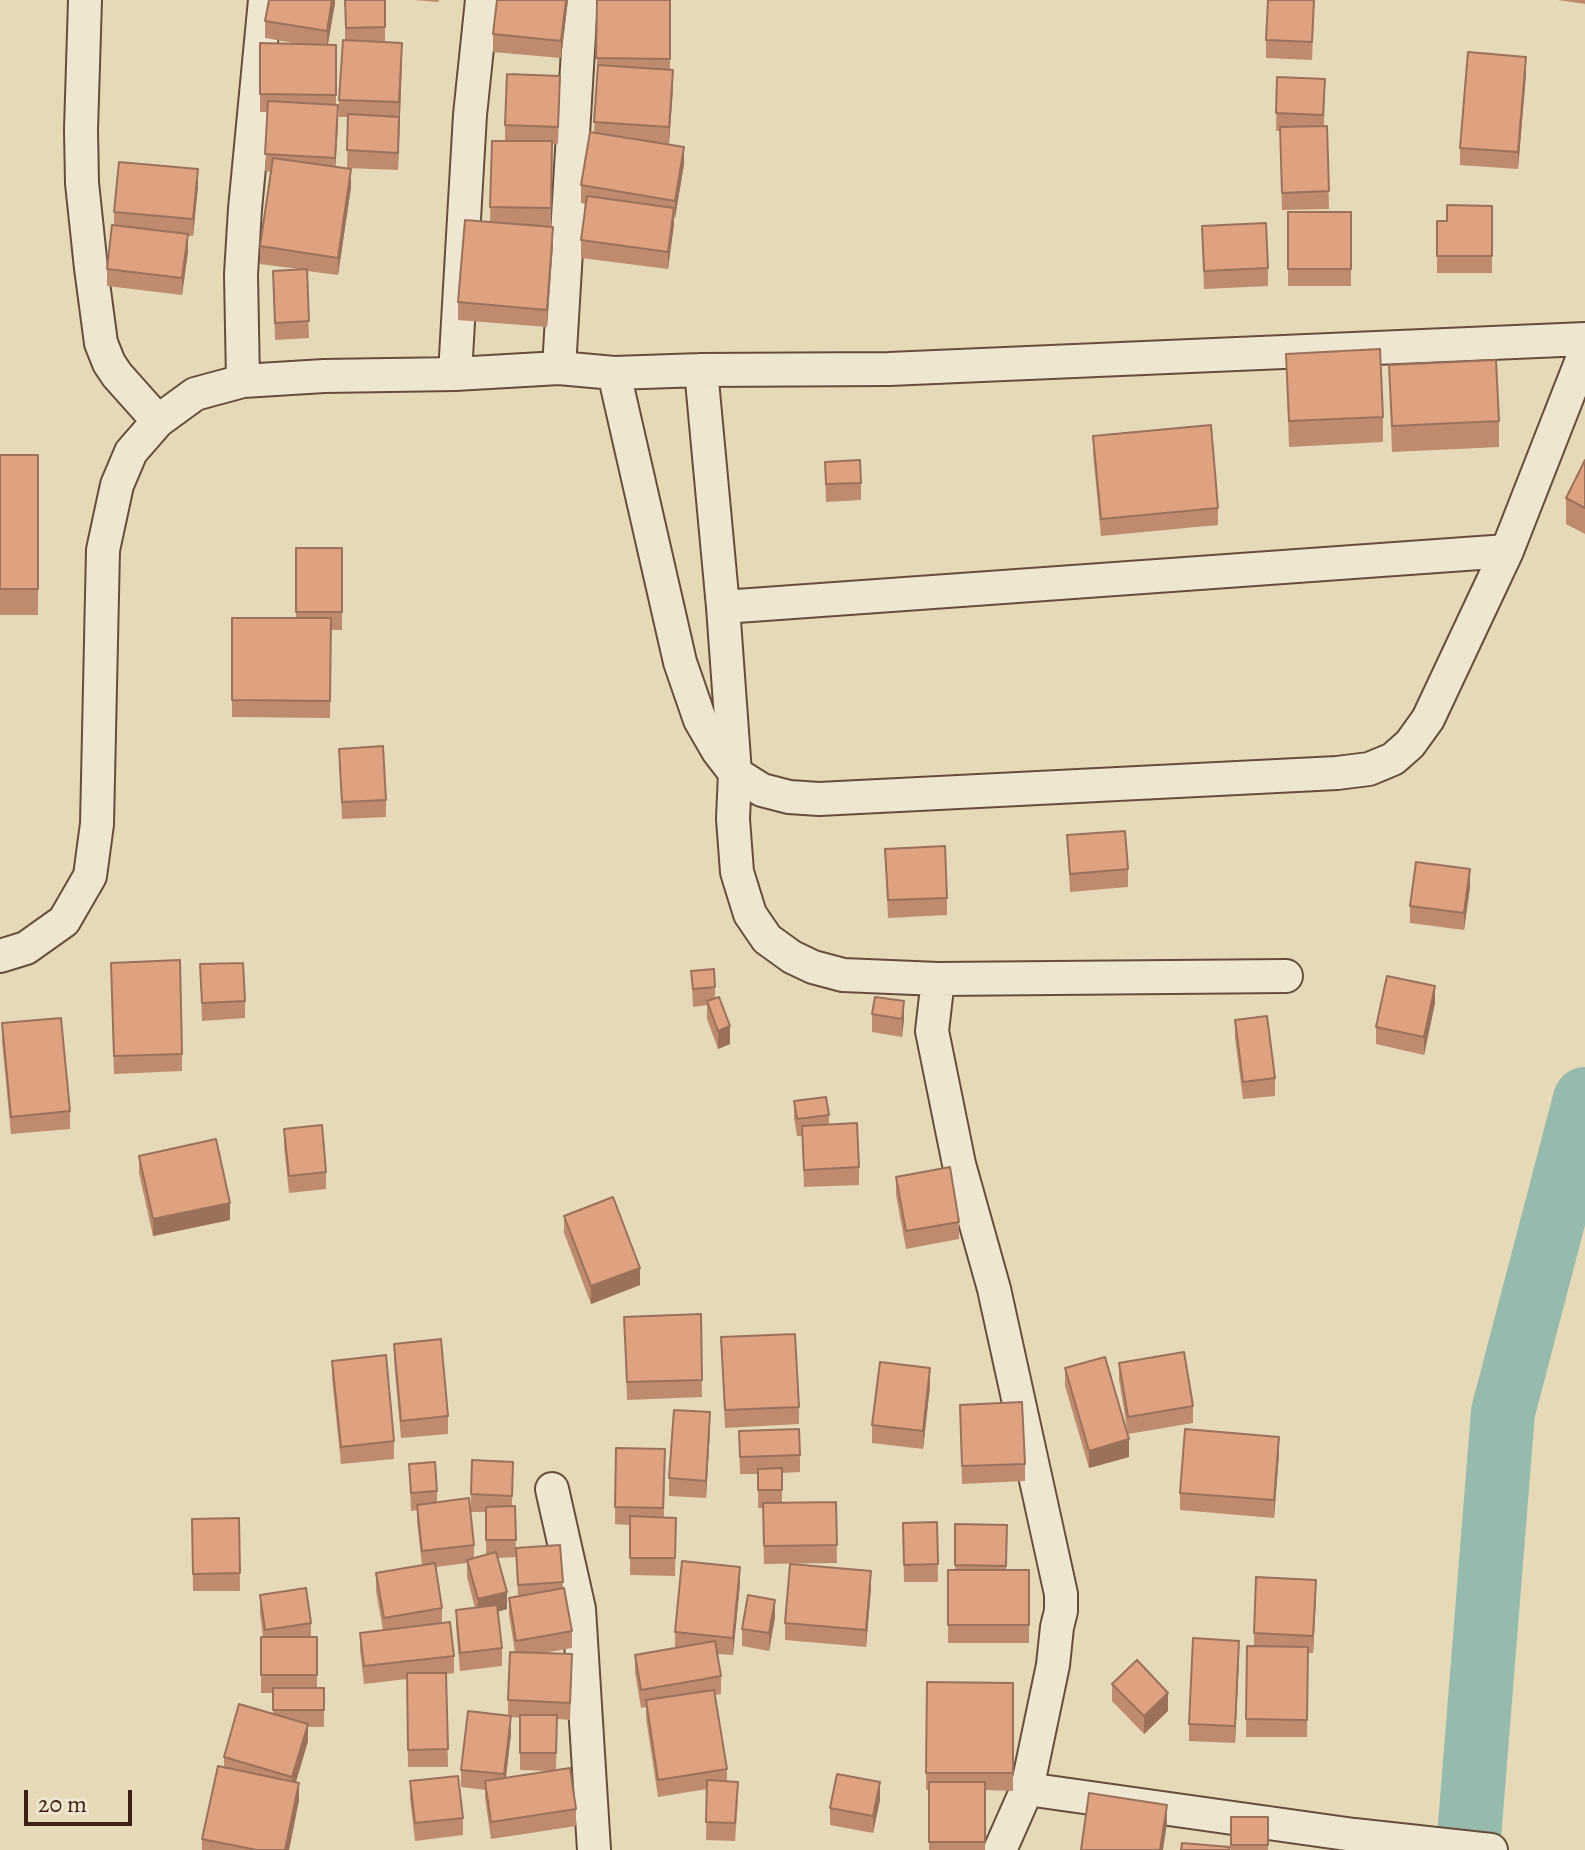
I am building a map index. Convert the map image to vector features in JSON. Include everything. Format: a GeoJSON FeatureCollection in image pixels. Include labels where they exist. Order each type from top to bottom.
{"type":"FeatureCollection","features":[{"type":"Feature","properties":{"kind":"street"},"geometry":{"type":"LineString","coordinates":[[85,0],[82,183],[101,343],[117,375],[158,421]]}},
{"type":"Feature","properties":{"kind":"street"},"geometry":{"type":"LineString","coordinates":[[243,381],[241,274],[265,0]]}},
{"type":"Feature","properties":{"kind":"street"},"geometry":{"type":"LineString","coordinates":[[455,374],[470,115],[482,0]]}},
{"type":"Feature","properties":{"kind":"street"},"geometry":{"type":"LineString","coordinates":[[559,368],[581,0]]}},
{"type":"Feature","properties":{"kind":"street"},"geometry":{"type":"LineString","coordinates":[[0,956],[26,948],[64,921],[90,876],[97,824],[103,550],[117,485],[131,452],[158,421],[195,394],[243,381],[324,376],[455,374],[559,368],[614,373],[889,369],[1585,339]]}},
{"type":"Feature","properties":{"kind":"street"},"geometry":{"type":"LineString","coordinates":[[614,373],[680,662],[700,720],[735,773],[762,790],[789,797],[819,799],[1337,773],[1369,769],[1393,759],[1410,744],[1428,719],[1507,551],[1585,352]]}},
{"type":"Feature","properties":{"kind":"street"},"geometry":{"type":"LineString","coordinates":[[701,370],[735,773],[733,819],[737,872],[750,914],[767,939],[813,967],[843,975],[938,979],[1286,976]]}},
{"type":"Feature","properties":{"kind":"street"},"geometry":{"type":"LineString","coordinates":[[723,607],[1507,551]]}},
{"type":"Feature","properties":{"kind":"street"},"geometry":{"type":"LineString","coordinates":[[938,979],[932,1031],[959,1164],[994,1289],[1061,1594],[1053,1665],[1027,1789],[1000,1850]]}},
{"type":"Feature","properties":{"kind":"street"},"geometry":{"type":"LineString","coordinates":[[552,1489],[579,1609],[594,1850]]}},
{"type":"Feature","properties":{"kind":"street"},"geometry":{"type":"LineString","coordinates":[[1027,1789],[1354,1835],[1491,1850]]}},
{"type":"Feature","properties":{"kind":"building"},"geometry":{"type":"Polygon","coordinates":[[[269,0],[332,0],[327,31],[265,21],[269,0]]]}},
{"type":"Feature","properties":{"kind":"building"},"geometry":{"type":"Polygon","coordinates":[[[345,0],[385,0],[385,27],[346,28],[345,0]]]}},
{"type":"Feature","properties":{"kind":"building"},"geometry":{"type":"Polygon","coordinates":[[[497,0],[566,0],[561,41],[493,34],[497,0]]]}},
{"type":"Feature","properties":{"kind":"building"},"geometry":{"type":"Polygon","coordinates":[[[597,0],[670,0],[670,59],[596,58],[597,0]]]}},
{"type":"Feature","properties":{"kind":"building"},"geometry":{"type":"Polygon","coordinates":[[[1268,0],[1314,0],[1312,42],[1266,40],[1268,0]]]}},
{"type":"Feature","properties":{"kind":"building"},"geometry":{"type":"Polygon","coordinates":[[[343,40],[402,43],[399,102],[339,100],[343,40]]]}},
{"type":"Feature","properties":{"kind":"building"},"geometry":{"type":"Polygon","coordinates":[[[260,43],[336,45],[336,95],[260,94],[260,43]]]}},
{"type":"Feature","properties":{"kind":"building"},"geometry":{"type":"Polygon","coordinates":[[[1468,52],[1526,57],[1518,152],[1460,148],[1468,52]]]}},
{"type":"Feature","properties":{"kind":"building"},"geometry":{"type":"Polygon","coordinates":[[[598,65],[673,70],[669,127],[594,122],[598,65]]]}},
{"type":"Feature","properties":{"kind":"building"},"geometry":{"type":"Polygon","coordinates":[[[507,74],[560,76],[558,127],[505,125],[507,74]]]}},
{"type":"Feature","properties":{"kind":"building"},"geometry":{"type":"Polygon","coordinates":[[[1277,77],[1325,79],[1323,115],[1276,113],[1277,77]]]}},
{"type":"Feature","properties":{"kind":"building"},"geometry":{"type":"Polygon","coordinates":[[[268,101],[338,105],[335,158],[265,154],[268,101]]]}},
{"type":"Feature","properties":{"kind":"building"},"geometry":{"type":"Polygon","coordinates":[[[348,114],[399,117],[398,153],[347,150],[348,114]]]}},
{"type":"Feature","properties":{"kind":"building"},"geometry":{"type":"Polygon","coordinates":[[[1327,126],[1329,191],[1282,193],[1280,127],[1327,126]]]}},
{"type":"Feature","properties":{"kind":"building"},"geometry":{"type":"Polygon","coordinates":[[[590,132],[684,147],[675,201],[581,185],[590,132]]]}},
{"type":"Feature","properties":{"kind":"building"},"geometry":{"type":"Polygon","coordinates":[[[492,141],[552,141],[551,208],[490,207],[492,141]]]}},
{"type":"Feature","properties":{"kind":"building"},"geometry":{"type":"Polygon","coordinates":[[[273,158],[351,169],[338,258],[260,246],[273,158]]]}},
{"type":"Feature","properties":{"kind":"building"},"geometry":{"type":"Polygon","coordinates":[[[119,162],[198,169],[193,219],[114,212],[119,162]]]}},
{"type":"Feature","properties":{"kind":"building"},"geometry":{"type":"Polygon","coordinates":[[[587,196],[674,208],[668,252],[581,240],[587,196]]]}},
{"type":"Feature","properties":{"kind":"building"},"geometry":{"type":"Polygon","coordinates":[[[1447,205],[1492,206],[1492,256],[1437,256],[1437,221],[1447,221],[1447,205]]]}},
{"type":"Feature","properties":{"kind":"building"},"geometry":{"type":"Polygon","coordinates":[[[1288,212],[1351,212],[1351,269],[1288,269],[1288,212]]]}},
{"type":"Feature","properties":{"kind":"building"},"geometry":{"type":"Polygon","coordinates":[[[465,220],[553,227],[547,310],[458,302],[465,220]]]}},
{"type":"Feature","properties":{"kind":"building"},"geometry":{"type":"Polygon","coordinates":[[[1266,223],[1268,268],[1204,271],[1202,226],[1266,223]]]}},
{"type":"Feature","properties":{"kind":"building"},"geometry":{"type":"Polygon","coordinates":[[[112,225],[188,234],[182,278],[107,269],[112,225]]]}},
{"type":"Feature","properties":{"kind":"building"},"geometry":{"type":"Polygon","coordinates":[[[307,269],[309,321],[275,323],[273,271],[307,269]]]}},
{"type":"Feature","properties":{"kind":"building"},"geometry":{"type":"Polygon","coordinates":[[[1380,349],[1383,417],[1289,421],[1286,354],[1380,349]]]}},
{"type":"Feature","properties":{"kind":"building"},"geometry":{"type":"Polygon","coordinates":[[[1496,360],[1499,421],[1392,426],[1389,365],[1496,360]]]}},
{"type":"Feature","properties":{"kind":"building"},"geometry":{"type":"Polygon","coordinates":[[[1211,425],[1218,508],[1101,519],[1093,436],[1211,425]]]}},
{"type":"Feature","properties":{"kind":"building"},"geometry":{"type":"Polygon","coordinates":[[[0,455],[38,455],[38,589],[0,589],[0,455]]]}},
{"type":"Feature","properties":{"kind":"building"},"geometry":{"type":"Polygon","coordinates":[[[860,460],[861,483],[826,484],[825,462],[860,460]]]}},
{"type":"Feature","properties":{"kind":"building"},"geometry":{"type":"Polygon","coordinates":[[[1585,460],[1585,508],[1566,498],[1585,460]]]}},
{"type":"Feature","properties":{"kind":"building"},"geometry":{"type":"Polygon","coordinates":[[[296,548],[342,548],[342,612],[296,612],[296,548]]]}},
{"type":"Feature","properties":{"kind":"building"},"geometry":{"type":"Polygon","coordinates":[[[232,618],[331,618],[330,701],[232,700],[232,618]]]}},
{"type":"Feature","properties":{"kind":"building"},"geometry":{"type":"Polygon","coordinates":[[[383,746],[386,800],[342,802],[339,749],[383,746]]]}},
{"type":"Feature","properties":{"kind":"building"},"geometry":{"type":"Polygon","coordinates":[[[1125,831],[1128,869],[1070,874],[1067,835],[1125,831]]]}},
{"type":"Feature","properties":{"kind":"building"},"geometry":{"type":"Polygon","coordinates":[[[945,846],[947,898],[888,900],[885,849],[945,846]]]}},
{"type":"Feature","properties":{"kind":"building"},"geometry":{"type":"Polygon","coordinates":[[[1416,862],[1470,869],[1464,913],[1410,906],[1416,862]]]}},
{"type":"Feature","properties":{"kind":"building"},"geometry":{"type":"Polygon","coordinates":[[[180,960],[182,1054],[114,1056],[111,963],[180,960]]]}},
{"type":"Feature","properties":{"kind":"building"},"geometry":{"type":"Polygon","coordinates":[[[243,963],[245,1001],[202,1003],[200,964],[243,963]]]}},
{"type":"Feature","properties":{"kind":"building"},"geometry":{"type":"Polygon","coordinates":[[[714,969],[715,987],[693,989],[691,971],[714,969]]]}},
{"type":"Feature","properties":{"kind":"building"},"geometry":{"type":"Polygon","coordinates":[[[1387,976],[1435,986],[1424,1037],[1376,1027],[1387,976]]]}},
{"type":"Feature","properties":{"kind":"building"},"geometry":{"type":"Polygon","coordinates":[[[719,997],[730,1026],[718,1031],[707,1001],[719,997]]]}},
{"type":"Feature","properties":{"kind":"building"},"geometry":{"type":"Polygon","coordinates":[[[875,997],[904,1001],[902,1019],[872,1014],[875,997]]]}},
{"type":"Feature","properties":{"kind":"building"},"geometry":{"type":"Polygon","coordinates":[[[1267,1016],[1275,1078],[1243,1082],[1235,1020],[1267,1016]]]}},
{"type":"Feature","properties":{"kind":"building"},"geometry":{"type":"Polygon","coordinates":[[[61,1018],[70,1111],[11,1117],[2,1023],[61,1018]]]}},
{"type":"Feature","properties":{"kind":"building"},"geometry":{"type":"Polygon","coordinates":[[[826,1097],[829,1115],[797,1119],[794,1101],[826,1097]]]}},
{"type":"Feature","properties":{"kind":"building"},"geometry":{"type":"Polygon","coordinates":[[[857,1123],[859,1167],[804,1170],[802,1126],[857,1123]]]}},
{"type":"Feature","properties":{"kind":"building"},"geometry":{"type":"Polygon","coordinates":[[[322,1125],[326,1172],[289,1176],[284,1129],[322,1125]]]}},
{"type":"Feature","properties":{"kind":"building"},"geometry":{"type":"Polygon","coordinates":[[[216,1139],[230,1203],[153,1219],[139,1156],[216,1139]]]}},
{"type":"Feature","properties":{"kind":"building"},"geometry":{"type":"Polygon","coordinates":[[[950,1167],[959,1222],[906,1231],[896,1177],[950,1167]]]}},
{"type":"Feature","properties":{"kind":"building"},"geometry":{"type":"Polygon","coordinates":[[[613,1197],[640,1268],[591,1286],[564,1216],[613,1197]]]}},
{"type":"Feature","properties":{"kind":"building"},"geometry":{"type":"Polygon","coordinates":[[[701,1314],[702,1380],[627,1382],[624,1317],[701,1314]]]}},
{"type":"Feature","properties":{"kind":"building"},"geometry":{"type":"Polygon","coordinates":[[[795,1334],[799,1407],[725,1410],[721,1337],[795,1334]]]}},
{"type":"Feature","properties":{"kind":"building"},"geometry":{"type":"Polygon","coordinates":[[[441,1339],[448,1416],[401,1421],[394,1344],[441,1339]]]}},
{"type":"Feature","properties":{"kind":"building"},"geometry":{"type":"Polygon","coordinates":[[[1184,1352],[1193,1406],[1128,1417],[1119,1363],[1184,1352]]]}},
{"type":"Feature","properties":{"kind":"building"},"geometry":{"type":"Polygon","coordinates":[[[386,1355],[394,1441],[341,1447],[332,1361],[386,1355]]]}},
{"type":"Feature","properties":{"kind":"building"},"geometry":{"type":"Polygon","coordinates":[[[1105,1357],[1129,1439],[1089,1451],[1065,1368],[1105,1357]]]}},
{"type":"Feature","properties":{"kind":"building"},"geometry":{"type":"Polygon","coordinates":[[[880,1362],[930,1368],[923,1431],[872,1425],[880,1362]]]}},
{"type":"Feature","properties":{"kind":"building"},"geometry":{"type":"Polygon","coordinates":[[[1022,1402],[1025,1464],[962,1466],[960,1405],[1022,1402]]]}},
{"type":"Feature","properties":{"kind":"building"},"geometry":{"type":"Polygon","coordinates":[[[674,1410],[710,1412],[706,1481],[669,1478],[674,1410]]]}},
{"type":"Feature","properties":{"kind":"building"},"geometry":{"type":"Polygon","coordinates":[[[799,1429],[800,1455],[740,1457],[739,1431],[799,1429]]]}},
{"type":"Feature","properties":{"kind":"building"},"geometry":{"type":"Polygon","coordinates":[[[1185,1429],[1279,1437],[1274,1500],[1180,1493],[1185,1429]]]}},
{"type":"Feature","properties":{"kind":"building"},"geometry":{"type":"Polygon","coordinates":[[[616,1448],[665,1449],[663,1508],[615,1507],[616,1448]]]}},
{"type":"Feature","properties":{"kind":"building"},"geometry":{"type":"Polygon","coordinates":[[[472,1460],[513,1462],[512,1496],[471,1494],[472,1460]]]}},
{"type":"Feature","properties":{"kind":"building"},"geometry":{"type":"Polygon","coordinates":[[[435,1462],[437,1491],[411,1493],[409,1464],[435,1462]]]}},
{"type":"Feature","properties":{"kind":"building"},"geometry":{"type":"Polygon","coordinates":[[[782,1468],[782,1490],[758,1490],[758,1469],[782,1468]]]}},
{"type":"Feature","properties":{"kind":"building"},"geometry":{"type":"Polygon","coordinates":[[[469,1498],[474,1545],[422,1551],[417,1505],[469,1498]]]}},
{"type":"Feature","properties":{"kind":"building"},"geometry":{"type":"Polygon","coordinates":[[[836,1502],[837,1545],[764,1546],[763,1503],[836,1502]]]}},
{"type":"Feature","properties":{"kind":"building"},"geometry":{"type":"Polygon","coordinates":[[[515,1506],[516,1540],[486,1540],[486,1507],[515,1506]]]}},
{"type":"Feature","properties":{"kind":"building"},"geometry":{"type":"Polygon","coordinates":[[[630,1516],[676,1518],[675,1558],[630,1558],[630,1516]]]}},
{"type":"Feature","properties":{"kind":"building"},"geometry":{"type":"Polygon","coordinates":[[[239,1518],[240,1573],[193,1574],[192,1519],[239,1518]]]}},
{"type":"Feature","properties":{"kind":"building"},"geometry":{"type":"Polygon","coordinates":[[[937,1522],[938,1564],[904,1565],[903,1523],[937,1522]]]}},
{"type":"Feature","properties":{"kind":"building"},"geometry":{"type":"Polygon","coordinates":[[[955,1524],[1007,1525],[1006,1566],[955,1565],[955,1524]]]}},
{"type":"Feature","properties":{"kind":"building"},"geometry":{"type":"Polygon","coordinates":[[[560,1545],[563,1582],[518,1585],[516,1548],[560,1545]]]}},
{"type":"Feature","properties":{"kind":"building"},"geometry":{"type":"Polygon","coordinates":[[[496,1552],[507,1592],[478,1599],[467,1560],[496,1552]]]}},
{"type":"Feature","properties":{"kind":"building"},"geometry":{"type":"Polygon","coordinates":[[[682,1561],[740,1567],[733,1638],[675,1632],[682,1561]]]}},
{"type":"Feature","properties":{"kind":"building"},"geometry":{"type":"Polygon","coordinates":[[[435,1563],[442,1608],[384,1618],[376,1573],[435,1563]]]}},
{"type":"Feature","properties":{"kind":"building"},"geometry":{"type":"Polygon","coordinates":[[[790,1564],[871,1571],[866,1630],[785,1623],[790,1564]]]}},
{"type":"Feature","properties":{"kind":"building"},"geometry":{"type":"Polygon","coordinates":[[[948,1570],[1029,1570],[1029,1625],[948,1625],[948,1570]]]}},
{"type":"Feature","properties":{"kind":"building"},"geometry":{"type":"Polygon","coordinates":[[[1256,1577],[1316,1580],[1313,1636],[1254,1633],[1256,1577]]]}},
{"type":"Feature","properties":{"kind":"building"},"geometry":{"type":"Polygon","coordinates":[[[306,1588],[311,1623],[265,1630],[260,1595],[306,1588]]]}},
{"type":"Feature","properties":{"kind":"building"},"geometry":{"type":"Polygon","coordinates":[[[564,1588],[572,1631],[516,1641],[509,1598],[564,1588]]]}},
{"type":"Feature","properties":{"kind":"building"},"geometry":{"type":"Polygon","coordinates":[[[748,1595],[775,1600],[769,1633],[742,1629],[748,1595]]]}},
{"type":"Feature","properties":{"kind":"building"},"geometry":{"type":"Polygon","coordinates":[[[497,1605],[502,1648],[460,1653],[456,1610],[497,1605]]]}},
{"type":"Feature","properties":{"kind":"building"},"geometry":{"type":"Polygon","coordinates":[[[450,1622],[454,1656],[364,1666],[360,1633],[450,1622]]]}},
{"type":"Feature","properties":{"kind":"building"},"geometry":{"type":"Polygon","coordinates":[[[261,1637],[317,1637],[317,1675],[261,1675],[261,1637]]]}},
{"type":"Feature","properties":{"kind":"building"},"geometry":{"type":"Polygon","coordinates":[[[1193,1638],[1239,1641],[1235,1726],[1189,1724],[1193,1638]]]}},
{"type":"Feature","properties":{"kind":"building"},"geometry":{"type":"Polygon","coordinates":[[[715,1641],[721,1676],[641,1690],[635,1655],[715,1641]]]}},
{"type":"Feature","properties":{"kind":"building"},"geometry":{"type":"Polygon","coordinates":[[[1247,1646],[1308,1647],[1307,1720],[1246,1719],[1247,1646]]]}},
{"type":"Feature","properties":{"kind":"building"},"geometry":{"type":"Polygon","coordinates":[[[510,1652],[572,1654],[570,1703],[508,1700],[510,1652]]]}},
{"type":"Feature","properties":{"kind":"building"},"geometry":{"type":"Polygon","coordinates":[[[1137,1660],[1168,1693],[1144,1716],[1112,1684],[1137,1660]]]}},
{"type":"Feature","properties":{"kind":"building"},"geometry":{"type":"Polygon","coordinates":[[[407,1673],[446,1673],[448,1749],[408,1750],[407,1673]]]}},
{"type":"Feature","properties":{"kind":"building"},"geometry":{"type":"Polygon","coordinates":[[[927,1682],[1013,1683],[1013,1773],[926,1773],[927,1682]]]}},
{"type":"Feature","properties":{"kind":"building"},"geometry":{"type":"Polygon","coordinates":[[[273,1688],[324,1688],[324,1710],[273,1710],[273,1688]]]}},
{"type":"Feature","properties":{"kind":"building"},"geometry":{"type":"Polygon","coordinates":[[[714,1690],[727,1769],[658,1780],[646,1700],[714,1690]]]}},
{"type":"Feature","properties":{"kind":"building"},"geometry":{"type":"Polygon","coordinates":[[[239,1704],[308,1724],[292,1777],[224,1757],[239,1704]]]}},
{"type":"Feature","properties":{"kind":"building"},"geometry":{"type":"Polygon","coordinates":[[[468,1711],[511,1716],[504,1774],[461,1770],[468,1711]]]}},
{"type":"Feature","properties":{"kind":"building"},"geometry":{"type":"Polygon","coordinates":[[[520,1715],[557,1715],[556,1753],[520,1753],[520,1715]]]}},
{"type":"Feature","properties":{"kind":"building"},"geometry":{"type":"Polygon","coordinates":[[[218,1766],[299,1783],[285,1850],[257,1850],[202,1839],[218,1766]]]}},
{"type":"Feature","properties":{"kind":"building"},"geometry":{"type":"Polygon","coordinates":[[[570,1768],[576,1809],[491,1822],[485,1781],[570,1768]]]}},
{"type":"Feature","properties":{"kind":"building"},"geometry":{"type":"Polygon","coordinates":[[[837,1774],[880,1782],[873,1816],[830,1808],[837,1774]]]}},
{"type":"Feature","properties":{"kind":"building"},"geometry":{"type":"Polygon","coordinates":[[[458,1776],[463,1818],[415,1823],[410,1781],[458,1776]]]}},
{"type":"Feature","properties":{"kind":"building"},"geometry":{"type":"Polygon","coordinates":[[[707,1780],[738,1782],[735,1823],[706,1822],[707,1780]]]}},
{"type":"Feature","properties":{"kind":"building"},"geometry":{"type":"Polygon","coordinates":[[[929,1782],[985,1782],[985,1842],[929,1842],[929,1782]]]}},
{"type":"Feature","properties":{"kind":"building"},"geometry":{"type":"Polygon","coordinates":[[[1089,1793],[1167,1805],[1160,1850],[1081,1850],[1089,1793]]]}},
{"type":"Feature","properties":{"kind":"building"},"geometry":{"type":"Polygon","coordinates":[[[1231,1817],[1268,1817],[1268,1845],[1231,1845],[1231,1817]]]}},
{"type":"Feature","properties":{"kind":"building"},"geometry":{"type":"Polygon","coordinates":[[[1182,1843],[1230,1847],[1229,1850],[1181,1850],[1182,1843]]]}},
{"type":"Feature","properties":{"kind":"waterway"},"geometry":{"type":"LineString","coordinates":[[1468,1850],[1503,1412],[1585,1099]]}}]}
